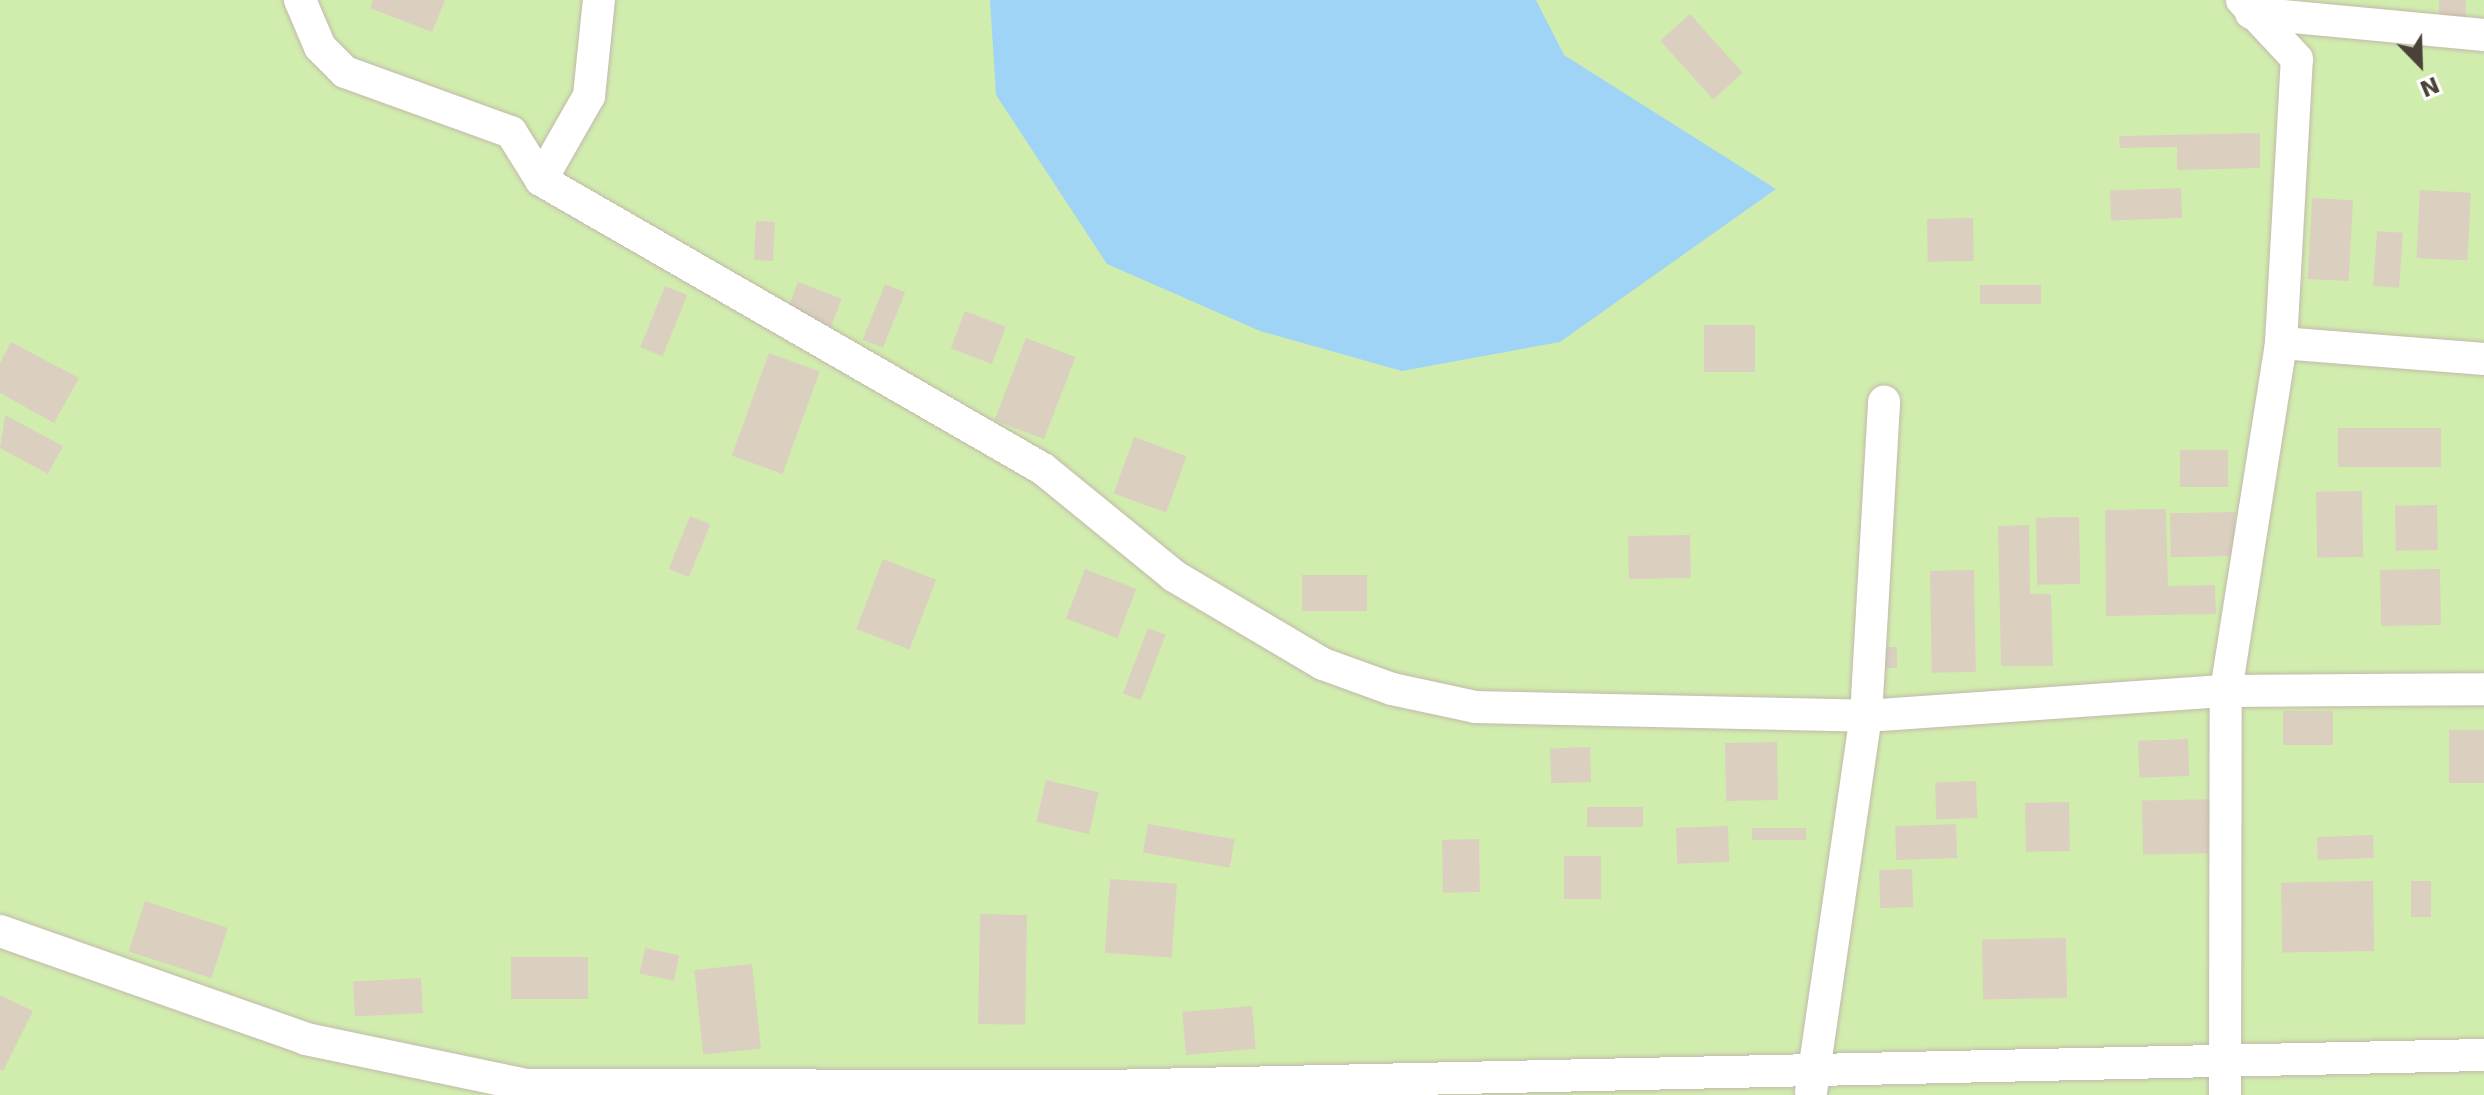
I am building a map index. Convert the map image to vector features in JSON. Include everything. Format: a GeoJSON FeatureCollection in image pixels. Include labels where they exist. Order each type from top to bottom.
{"type":"FeatureCollection","features":[{"type":"Feature","properties":{"kind":"street"},"geometry":{"type":"LineString","coordinates":[[300,0],[320,47],[345,72],[511,132],[541,180],[1043,469],[1174,576],[1323,664],[1392,689],[1475,707],[1866,716],[2226,691],[2484,689]]}},
{"type":"Feature","properties":{"kind":"street"},"geometry":{"type":"LineString","coordinates":[[541,180],[589,96],[599,0]]}},
{"type":"Feature","properties":{"kind":"street"},"geometry":{"type":"LineString","coordinates":[[2247,6],[2484,35]]}},
{"type":"Feature","properties":{"kind":"street"},"geometry":{"type":"LineString","coordinates":[[2225,1095],[2226,691],[2281,343],[2297,59],[2247,6]]}},
{"type":"Feature","properties":{"kind":"street"},"geometry":{"type":"LineString","coordinates":[[2281,343],[2484,359]]}},
{"type":"Feature","properties":{"kind":"street"},"geometry":{"type":"LineString","coordinates":[[1810,1084],[1866,716],[1884,402]]}},
{"type":"Feature","properties":{"kind":"street"},"geometry":{"type":"LineString","coordinates":[[0,931],[306,1039],[527,1085],[759,1089],[1810,1084],[2226,1058],[2484,1055]]}},
{"type":"Feature","properties":{"kind":"green space"},"geometry":{"type":"Polygon","coordinates":[[[0,0],[2484,0],[2484,1095],[0,1095],[0,0]]]}},
{"type":"Feature","properties":{"kind":"water"},"geometry":{"type":"Polygon","coordinates":[[[990,0],[1536,0],[1564,55],[1776,189],[1560,342],[1402,371],[1260,331],[1107,264],[996,95],[990,0]]]}},
{"type":"Feature","properties":{"kind":"building"},"geometry":{"type":"Polygon","coordinates":[[[373,0],[445,0],[432,32],[370,8],[373,0]]]}},
{"type":"Feature","properties":{"kind":"building"},"geometry":{"type":"Polygon","coordinates":[[[2439,0],[2466,0],[2466,19],[2439,19],[2439,0]]]}},
{"type":"Feature","properties":{"kind":"building"},"geometry":{"type":"Polygon","coordinates":[[[1690,14],[1743,73],[1713,99],[1660,41],[1690,14]]]}},
{"type":"Feature","properties":{"kind":"building"},"geometry":{"type":"Polygon","coordinates":[[[2260,133],[2260,168],[2177,170],[2177,147],[2120,148],[2119,136],[2260,133]]]}},
{"type":"Feature","properties":{"kind":"building"},"geometry":{"type":"Polygon","coordinates":[[[2181,188],[2182,218],[2111,220],[2110,190],[2181,188]]]}},
{"type":"Feature","properties":{"kind":"building"},"geometry":{"type":"Polygon","coordinates":[[[2420,190],[2471,193],[2467,261],[2416,258],[2420,190]]]}},
{"type":"Feature","properties":{"kind":"building"},"geometry":{"type":"Polygon","coordinates":[[[2312,198],[2353,200],[2349,281],[2308,279],[2312,198]]]}},
{"type":"Feature","properties":{"kind":"building"},"geometry":{"type":"Polygon","coordinates":[[[1973,218],[1974,261],[1928,262],[1927,219],[1973,218]]]}},
{"type":"Feature","properties":{"kind":"building"},"geometry":{"type":"Polygon","coordinates":[[[756,221],[775,222],[773,261],[754,260],[756,221]]]}},
{"type":"Feature","properties":{"kind":"building"},"geometry":{"type":"Polygon","coordinates":[[[2377,231],[2403,233],[2399,288],[2373,286],[2377,231]]]}},
{"type":"Feature","properties":{"kind":"building"},"geometry":{"type":"Polygon","coordinates":[[[798,282],[842,299],[831,327],[787,310],[798,282]]]}},
{"type":"Feature","properties":{"kind":"building"},"geometry":{"type":"Polygon","coordinates":[[[885,284],[905,292],[883,348],[863,340],[885,284]]]}},
{"type":"Feature","properties":{"kind":"building"},"geometry":{"type":"Polygon","coordinates":[[[1980,285],[2041,285],[2041,304],[1980,304],[1980,285]]]}},
{"type":"Feature","properties":{"kind":"building"},"geometry":{"type":"Polygon","coordinates":[[[665,286],[687,295],[663,356],[640,347],[665,286]]]}},
{"type":"Feature","properties":{"kind":"building"},"geometry":{"type":"Polygon","coordinates":[[[965,311],[1006,327],[992,364],[951,348],[965,311]]]}},
{"type":"Feature","properties":{"kind":"building"},"geometry":{"type":"Polygon","coordinates":[[[1704,325],[1755,325],[1755,372],[1704,372],[1704,325]]]}},
{"type":"Feature","properties":{"kind":"building"},"geometry":{"type":"Polygon","coordinates":[[[1026,338],[1075,357],[1044,439],[994,420],[1026,338]]]}},
{"type":"Feature","properties":{"kind":"building"},"geometry":{"type":"Polygon","coordinates":[[[11,342],[79,378],[54,423],[0,393],[0,363],[11,342]]]}},
{"type":"Feature","properties":{"kind":"building"},"geometry":{"type":"Polygon","coordinates":[[[769,353],[820,371],[782,474],[732,455],[769,353]]]}},
{"type":"Feature","properties":{"kind":"building"},"geometry":{"type":"Polygon","coordinates":[[[5,415],[63,446],[48,474],[0,448],[5,415]]]}},
{"type":"Feature","properties":{"kind":"building"},"geometry":{"type":"Polygon","coordinates":[[[2338,428],[2441,428],[2441,467],[2338,467],[2338,428]]]}},
{"type":"Feature","properties":{"kind":"building"},"geometry":{"type":"Polygon","coordinates":[[[1134,437],[1187,456],[1166,513],[1113,493],[1134,437]]]}},
{"type":"Feature","properties":{"kind":"building"},"geometry":{"type":"Polygon","coordinates":[[[2180,450],[2228,450],[2228,487],[2180,487],[2180,450]]]}},
{"type":"Feature","properties":{"kind":"building"},"geometry":{"type":"Polygon","coordinates":[[[2362,491],[2363,557],[2317,558],[2316,492],[2362,491]]]}},
{"type":"Feature","properties":{"kind":"building"},"geometry":{"type":"Polygon","coordinates":[[[2437,505],[2438,550],[2396,551],[2395,506],[2437,505]]]}},
{"type":"Feature","properties":{"kind":"building"},"geometry":{"type":"Polygon","coordinates":[[[2166,509],[2168,586],[2215,585],[2216,614],[2106,616],[2105,510],[2166,509]]]}},
{"type":"Feature","properties":{"kind":"building"},"geometry":{"type":"Polygon","coordinates":[[[2235,512],[2236,556],[2171,557],[2170,513],[2235,512]]]}},
{"type":"Feature","properties":{"kind":"building"},"geometry":{"type":"Polygon","coordinates":[[[690,516],[710,524],[689,577],[669,569],[690,516]]]}},
{"type":"Feature","properties":{"kind":"building"},"geometry":{"type":"Polygon","coordinates":[[[2079,517],[2080,584],[2037,585],[2036,518],[2079,517]]]}},
{"type":"Feature","properties":{"kind":"building"},"geometry":{"type":"Polygon","coordinates":[[[2029,525],[2030,594],[2051,594],[2053,666],[2001,666],[1998,526],[2029,525]]]}},
{"type":"Feature","properties":{"kind":"building"},"geometry":{"type":"Polygon","coordinates":[[[1690,535],[1691,578],[1629,579],[1628,536],[1690,535]]]}},
{"type":"Feature","properties":{"kind":"building"},"geometry":{"type":"Polygon","coordinates":[[[883,559],[936,579],[909,649],[856,629],[883,559]]]}},
{"type":"Feature","properties":{"kind":"building"},"geometry":{"type":"Polygon","coordinates":[[[1085,569],[1136,589],[1117,638],[1066,618],[1085,569]]]}},
{"type":"Feature","properties":{"kind":"building"},"geometry":{"type":"Polygon","coordinates":[[[2440,569],[2441,625],[2381,626],[2380,570],[2440,569]]]}},
{"type":"Feature","properties":{"kind":"building"},"geometry":{"type":"Polygon","coordinates":[[[1974,570],[1976,672],[1932,673],[1930,571],[1974,570]]]}},
{"type":"Feature","properties":{"kind":"building"},"geometry":{"type":"Polygon","coordinates":[[[1302,575],[1367,575],[1367,611],[1302,611],[1302,575]]]}},
{"type":"Feature","properties":{"kind":"building"},"geometry":{"type":"Polygon","coordinates":[[[1148,628],[1166,635],[1141,700],[1123,693],[1148,628]]]}},
{"type":"Feature","properties":{"kind":"building"},"geometry":{"type":"Polygon","coordinates":[[[1878,647],[1897,647],[1897,668],[1878,668],[1878,647]]]}},
{"type":"Feature","properties":{"kind":"building"},"geometry":{"type":"Polygon","coordinates":[[[2283,711],[2333,711],[2333,745],[2283,745],[2283,711]]]}},
{"type":"Feature","properties":{"kind":"building"},"geometry":{"type":"Polygon","coordinates":[[[2449,730],[2484,730],[2484,783],[2449,783],[2449,730]]]}},
{"type":"Feature","properties":{"kind":"building"},"geometry":{"type":"Polygon","coordinates":[[[2188,739],[2189,776],[2139,778],[2138,741],[2188,739]]]}},
{"type":"Feature","properties":{"kind":"building"},"geometry":{"type":"Polygon","coordinates":[[[1777,742],[1778,800],[1726,801],[1725,743],[1777,742]]]}},
{"type":"Feature","properties":{"kind":"building"},"geometry":{"type":"Polygon","coordinates":[[[1590,747],[1591,782],[1551,783],[1550,748],[1590,747]]]}},
{"type":"Feature","properties":{"kind":"building"},"geometry":{"type":"Polygon","coordinates":[[[1046,780],[1099,792],[1089,834],[1036,822],[1046,780]]]}},
{"type":"Feature","properties":{"kind":"building"},"geometry":{"type":"Polygon","coordinates":[[[1976,781],[1977,818],[1936,819],[1935,782],[1976,781]]]}},
{"type":"Feature","properties":{"kind":"building"},"geometry":{"type":"Polygon","coordinates":[[[2224,799],[2225,853],[2143,854],[2142,800],[2224,799]]]}},
{"type":"Feature","properties":{"kind":"building"},"geometry":{"type":"Polygon","coordinates":[[[2069,802],[2070,851],[2026,852],[2025,803],[2069,802]]]}},
{"type":"Feature","properties":{"kind":"building"},"geometry":{"type":"Polygon","coordinates":[[[1587,807],[1643,807],[1643,827],[1587,827],[1587,807]]]}},
{"type":"Feature","properties":{"kind":"building"},"geometry":{"type":"Polygon","coordinates":[[[1148,824],[1235,839],[1230,868],[1143,853],[1148,824]]]}},
{"type":"Feature","properties":{"kind":"building"},"geometry":{"type":"Polygon","coordinates":[[[1956,824],[1957,858],[1896,860],[1895,826],[1956,824]]]}},
{"type":"Feature","properties":{"kind":"building"},"geometry":{"type":"Polygon","coordinates":[[[1728,826],[1729,862],[1677,864],[1676,828],[1728,826]]]}},
{"type":"Feature","properties":{"kind":"building"},"geometry":{"type":"Polygon","coordinates":[[[1752,828],[1806,828],[1806,840],[1752,840],[1752,828]]]}},
{"type":"Feature","properties":{"kind":"building"},"geometry":{"type":"Polygon","coordinates":[[[2373,835],[2374,858],[2318,860],[2317,837],[2373,835]]]}},
{"type":"Feature","properties":{"kind":"building"},"geometry":{"type":"Polygon","coordinates":[[[1479,839],[1480,892],[1443,893],[1442,840],[1479,839]]]}},
{"type":"Feature","properties":{"kind":"building"},"geometry":{"type":"Polygon","coordinates":[[[1564,856],[1601,856],[1601,899],[1564,899],[1564,856]]]}},
{"type":"Feature","properties":{"kind":"building"},"geometry":{"type":"Polygon","coordinates":[[[1912,869],[1913,907],[1880,908],[1879,870],[1912,869]]]}},
{"type":"Feature","properties":{"kind":"building"},"geometry":{"type":"Polygon","coordinates":[[[1110,879],[1177,884],[1172,957],[1105,953],[1110,879]]]}},
{"type":"Feature","properties":{"kind":"building"},"geometry":{"type":"Polygon","coordinates":[[[2373,881],[2374,951],[2282,953],[2281,883],[2373,881]]]}},
{"type":"Feature","properties":{"kind":"building"},"geometry":{"type":"Polygon","coordinates":[[[2411,881],[2431,881],[2431,917],[2411,917],[2411,881]]]}},
{"type":"Feature","properties":{"kind":"building"},"geometry":{"type":"Polygon","coordinates":[[[145,901],[228,928],[211,978],[129,951],[145,901]]]}},
{"type":"Feature","properties":{"kind":"building"},"geometry":{"type":"Polygon","coordinates":[[[980,914],[1027,915],[1025,1025],[978,1024],[980,914]]]}},
{"type":"Feature","properties":{"kind":"building"},"geometry":{"type":"Polygon","coordinates":[[[2066,938],[2067,998],[1983,999],[1982,939],[2066,938]]]}},
{"type":"Feature","properties":{"kind":"building"},"geometry":{"type":"Polygon","coordinates":[[[645,948],[679,955],[674,981],[640,973],[645,948]]]}},
{"type":"Feature","properties":{"kind":"building"},"geometry":{"type":"Polygon","coordinates":[[[511,957],[588,957],[588,999],[511,999],[511,957]]]}},
{"type":"Feature","properties":{"kind":"building"},"geometry":{"type":"Polygon","coordinates":[[[752,964],[761,1049],[703,1055],[694,970],[752,964]]]}},
{"type":"Feature","properties":{"kind":"building"},"geometry":{"type":"Polygon","coordinates":[[[421,978],[423,1013],[355,1017],[353,982],[421,978]]]}},
{"type":"Feature","properties":{"kind":"building"},"geometry":{"type":"Polygon","coordinates":[[[0,995],[33,1011],[3,1071],[0,1070],[0,995]]]}},
{"type":"Feature","properties":{"kind":"building"},"geometry":{"type":"Polygon","coordinates":[[[1252,1006],[1256,1049],[1186,1055],[1182,1012],[1252,1006]]]}}]}
